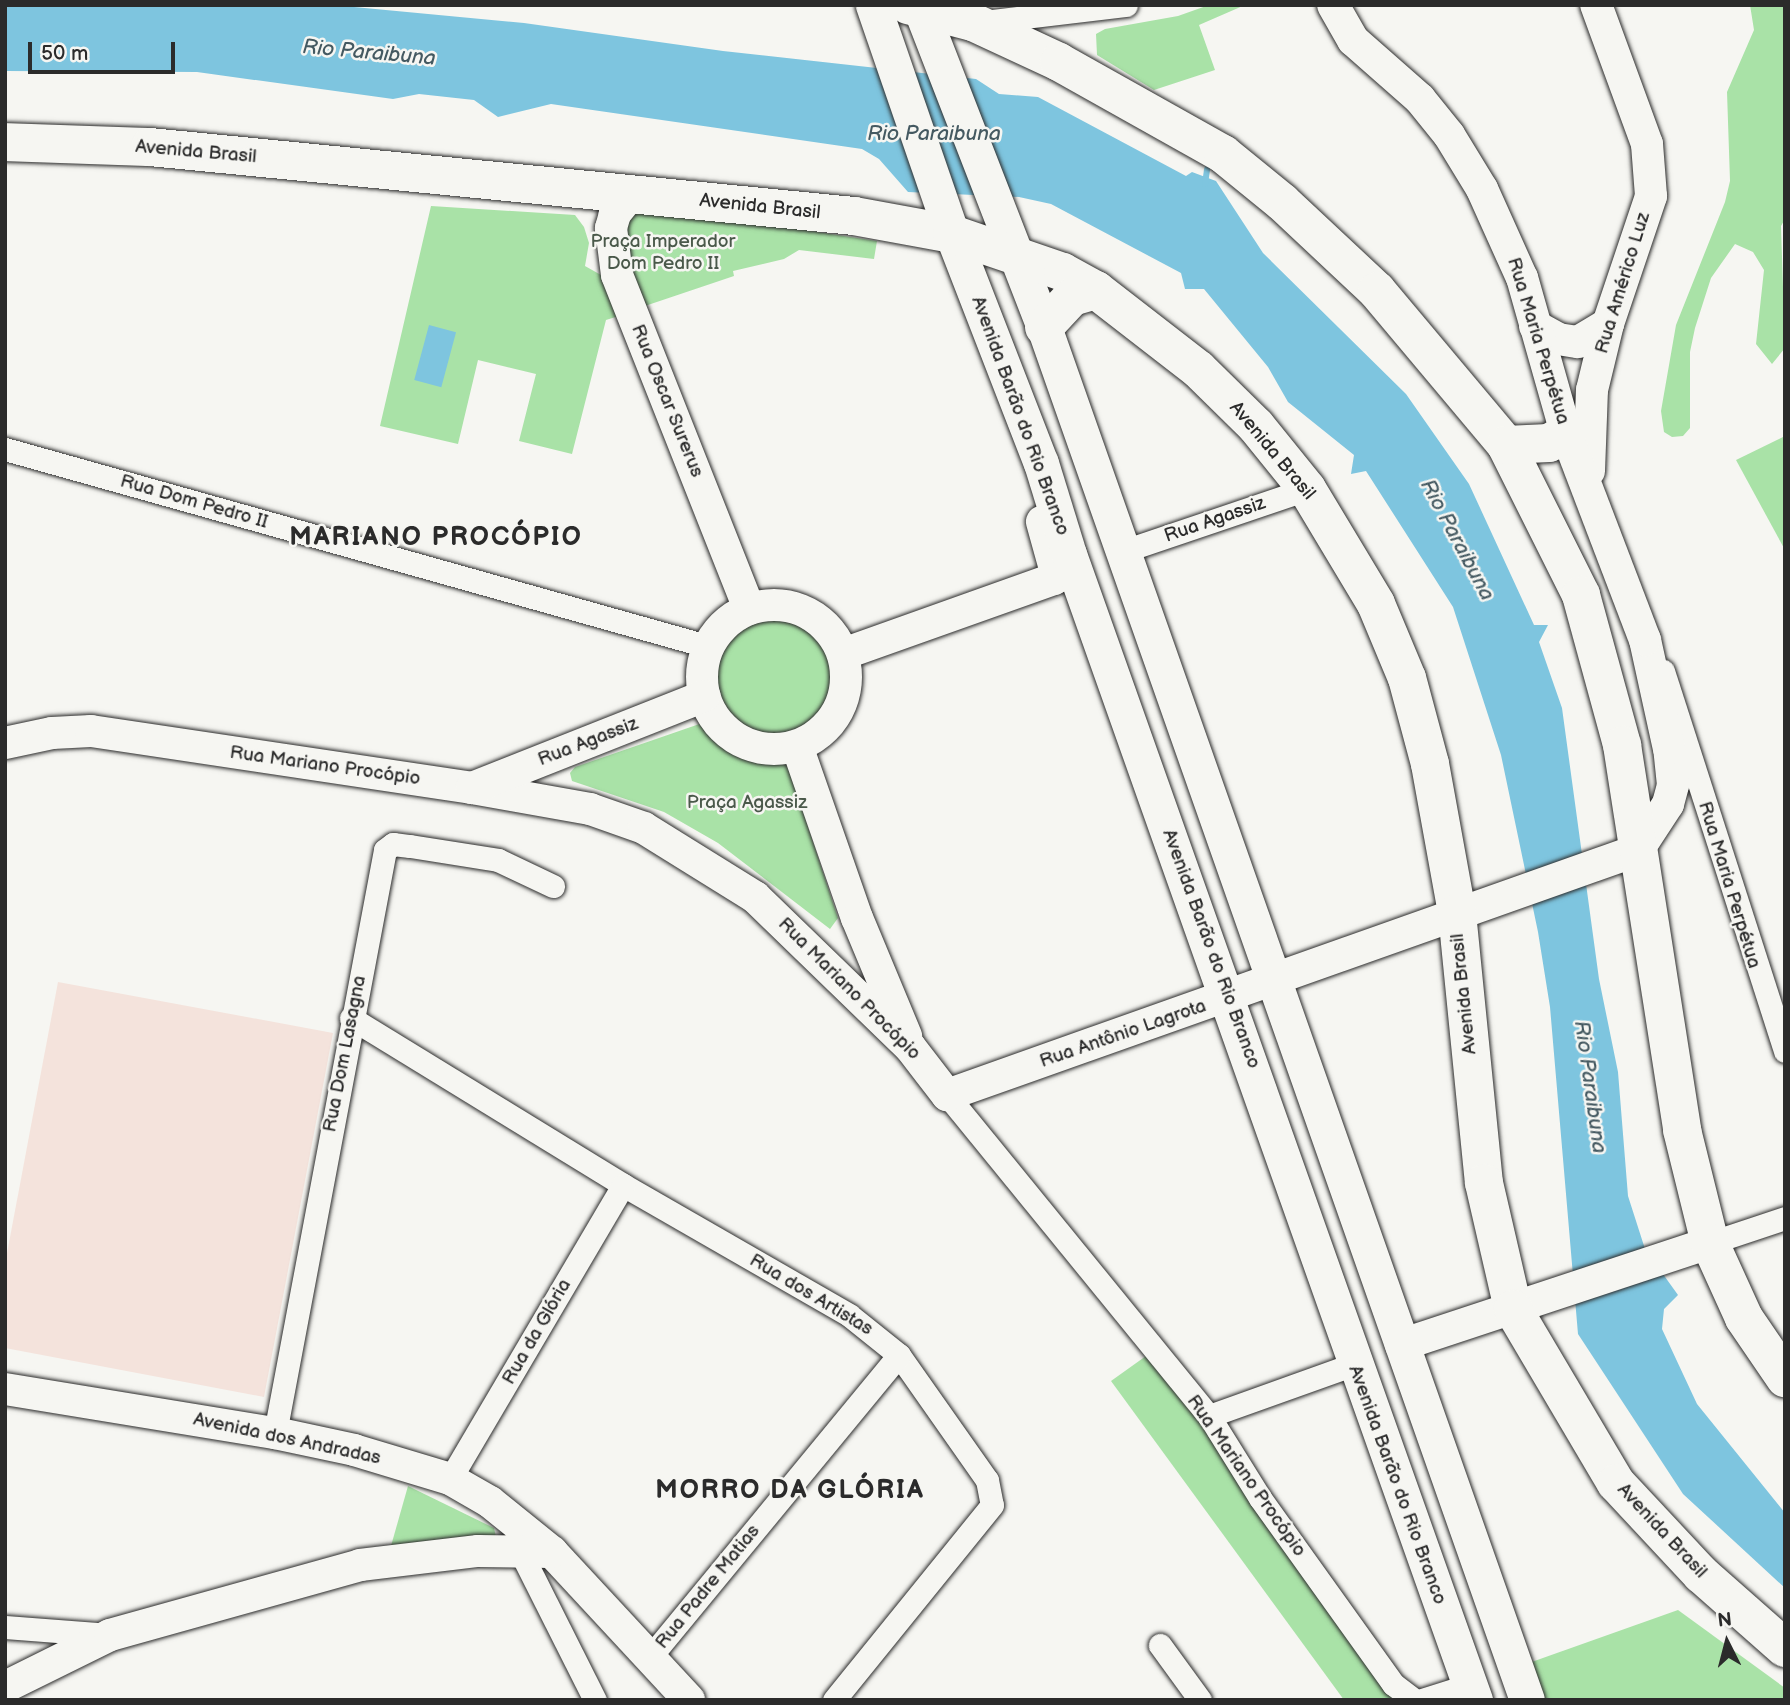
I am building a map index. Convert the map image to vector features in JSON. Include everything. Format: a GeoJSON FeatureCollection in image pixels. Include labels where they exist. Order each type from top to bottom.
{"type":"FeatureCollection","features":[{"type":"Feature","properties":{"kind":"highway"},"geometry":{"type":"LineString","coordinates":[[888,13],[919,6],[973,22],[1059,62],[1223,154],[1282,202],[1377,292],[1506,446],[1581,595],[1622,746],[1626,855],[1666,1004],[1696,1246],[1785,1378]]}},
{"type":"Feature","properties":{"kind":"highway","name":"Avenida Brasil"},"geometry":{"type":"LineString","coordinates":[[5,142],[150,147],[854,216],[947,217],[1008,239],[1096,290],[1198,369],[1256,426],[1307,489],[1376,604],[1407,678],[1464,911],[1484,1183],[1522,1306],[1616,1483],[1701,1574],[1785,1648]]}},
{"type":"Feature","properties":{"kind":"highway"},"geometry":{"type":"LineString","coordinates":[[1044,327],[1072,297],[1096,290]]}},
{"type":"Feature","properties":{"kind":"highway"},"geometry":{"type":"LineString","coordinates":[[1506,446],[1549,443],[1566,433]]}},
{"type":"Feature","properties":{"kind":"main road"},"geometry":{"type":"LineString","coordinates":[[919,6],[1044,327],[1124,551],[1271,981],[1527,1700]]}},
{"type":"Feature","properties":{"kind":"main road","name":"Avenida Barão do Rio Branco"},"geometry":{"type":"LineString","coordinates":[[888,13],[947,217],[1023,414],[1230,996],[1354,1364],[1472,1693]]}},
{"type":"Feature","properties":{"kind":"street"},"geometry":{"type":"LineString","coordinates":[[973,22],[1126,5]]}},
{"type":"Feature","properties":{"kind":"street","name":"Rua Maria Perpétua"},"geometry":{"type":"LineString","coordinates":[[1333,5],[1353,40],[1420,99],[1449,135],[1504,234],[1522,278],[1566,433],[1589,486],[1645,640],[1673,785],[1668,804],[1626,855]]}},
{"type":"Feature","properties":{"kind":"street","name":"Rua Américo Luz"},"geometry":{"type":"LineString","coordinates":[[1589,486],[1592,390],[1608,324],[1651,196],[1647,144],[1596,5]]}},
{"type":"Feature","properties":{"kind":"street","name":"Rua Oscar Surerus"},"geometry":{"type":"LineString","coordinates":[[631,194],[615,214],[611,229],[617,275],[749,609]]}},
{"type":"Feature","properties":{"kind":"street"},"geometry":{"type":"LineString","coordinates":[[1535,326],[1558,339],[1578,342],[1608,324]]}},
{"type":"Feature","properties":{"kind":"street"},"geometry":{"type":"LineString","coordinates":[[1555,393],[1573,382],[1592,390]]}},
{"type":"Feature","properties":{"kind":"street"},"geometry":{"type":"LineString","coordinates":[[843,654],[1054,579],[1055,569],[1021,453],[1023,414]]}},
{"type":"Feature","properties":{"kind":"street","name":"Rua Dom Pedro II"},"geometry":{"type":"LineString","coordinates":[[5,449],[707,646]]}},
{"type":"Feature","properties":{"kind":"street","name":"Rua Agassiz"},"geometry":{"type":"LineString","coordinates":[[1124,551],[1307,489]]}},
{"type":"Feature","properties":{"kind":"street"},"geometry":{"type":"LineString","coordinates":[[778,606],[806,612],[828,629],[843,654],[847,686],[843,702],[825,730],[797,746],[758,748],[734,738],[715,720],[704,696],[702,672],[707,646],[729,621],[749,609],[778,606]]}},
{"type":"Feature","properties":{"kind":"street","name":"Rua Maria Perpétua"},"geometry":{"type":"LineString","coordinates":[[1645,640],[1669,681],[1712,835],[1785,1051]]}},
{"type":"Feature","properties":{"kind":"street","name":"Rua Agassiz"},"geometry":{"type":"LineString","coordinates":[[472,788],[704,696]]}},
{"type":"Feature","properties":{"kind":"street","name":"Rua Mariano Procópio"},"geometry":{"type":"LineString","coordinates":[[5,743],[52,733],[91,731],[472,788],[590,809],[645,828],[683,849],[755,897],[910,1047],[1209,1416],[1260,1498],[1393,1684],[1414,1700]]}},
{"type":"Feature","properties":{"kind":"street"},"geometry":{"type":"LineString","coordinates":[[797,746],[857,918],[910,1047]]}},
{"type":"Feature","properties":{"kind":"street"},"geometry":{"type":"LineString","coordinates":[[562,752],[550,774],[551,783],[559,794],[590,809]]}},
{"type":"Feature","properties":{"kind":"street","name":"Rua Dom Lasagna"},"geometry":{"type":"LineString","coordinates":[[275,1433],[351,1018],[385,850],[393,844],[498,860],[554,886]]}},
{"type":"Feature","properties":{"kind":"street","name":"Rua Antônio Lagrota"},"geometry":{"type":"LineString","coordinates":[[947,1095],[1626,855]]}},
{"type":"Feature","properties":{"kind":"street"},"geometry":{"type":"LineString","coordinates":[[796,934],[825,945],[841,944],[853,934],[857,918]]}},
{"type":"Feature","properties":{"kind":"street","name":"Rua dos Artistas"},"geometry":{"type":"LineString","coordinates":[[351,1018],[623,1185],[849,1315],[899,1355],[987,1480],[993,1493],[992,1506],[834,1700]]}},
{"type":"Feature","properties":{"kind":"street","name":"Rua da Glória"},"geometry":{"type":"LineString","coordinates":[[450,1479],[623,1185]]}},
{"type":"Feature","properties":{"kind":"street"},"geometry":{"type":"LineString","coordinates":[[1401,1345],[1785,1218]]}},
{"type":"Feature","properties":{"kind":"street","name":"Rua Padre Matias"},"geometry":{"type":"LineString","coordinates":[[650,1657],[899,1355]]}},
{"type":"Feature","properties":{"kind":"street"},"geometry":{"type":"LineString","coordinates":[[1209,1416],[1354,1364]]}},
{"type":"Feature","properties":{"kind":"street","name":"Avenida dos Andradas"},"geometry":{"type":"LineString","coordinates":[[5,1389],[275,1433],[355,1450],[450,1479],[502,1513],[552,1552],[689,1700]]}},
{"type":"Feature","properties":{"kind":"street"},"geometry":{"type":"LineString","coordinates":[[502,1513],[595,1700]]}},
{"type":"Feature","properties":{"kind":"street"},"geometry":{"type":"LineString","coordinates":[[5,1688],[110,1635],[360,1565],[407,1556],[552,1552]]}},
{"type":"Feature","properties":{"kind":"street"},"geometry":{"type":"LineString","coordinates":[[5,1627],[110,1635]]}},
{"type":"Feature","properties":{"kind":"street"},"geometry":{"type":"LineString","coordinates":[[1160,1645],[1200,1700]]}},
{"type":"Feature","properties":{"kind":"street"},"geometry":{"type":"LineString","coordinates":[[1422,1700],[1472,1693]]}},
{"type":"Feature","properties":{"kind":"shaded area"},"geometry":{"type":"Polygon","coordinates":[[[58,982],[333,1033],[264,1397],[5,1348],[5,1264],[58,982]]]}},
{"type":"Feature","properties":{"kind":"green space"},"geometry":{"type":"Polygon","coordinates":[[[1209,5],[1245,5],[1199,25],[1215,70],[1154,90],[1097,55],[1096,34],[1105,29],[1178,16],[1209,5]]]}},
{"type":"Feature","properties":{"kind":"green space"},"geometry":{"type":"Polygon","coordinates":[[[1750,5],[1785,5],[1785,219],[1781,226],[1785,348],[1772,364],[1756,344],[1764,270],[1753,252],[1735,244],[1711,278],[1695,328],[1690,352],[1690,428],[1683,436],[1672,437],[1664,432],[1661,411],[1676,325],[1725,202],[1730,181],[1727,92],[1754,30],[1750,5]]]}},
{"type":"Feature","properties":{"kind":"green space","name":"Praça Imperador Dom Pedro II"},"geometry":{"type":"Polygon","coordinates":[[[633,204],[877,241],[874,259],[799,250],[784,259],[733,271],[734,276],[636,309],[616,220],[633,204]]]}},
{"type":"Feature","properties":{"kind":"green space"},"geometry":{"type":"Polygon","coordinates":[[[431,206],[575,215],[584,227],[589,243],[585,266],[601,275],[622,315],[606,320],[572,454],[519,441],[536,374],[478,360],[458,444],[380,426],[431,206]]]}},
{"type":"Feature","properties":{"kind":"green space"},"geometry":{"type":"Polygon","coordinates":[[[1785,436],[1785,550],[1736,460],[1785,436]]]}},
{"type":"Feature","properties":{"kind":"green space","name":"Praça Agassiz"},"geometry":{"type":"Polygon","coordinates":[[[776,600],[816,610],[837,627],[852,653],[856,679],[846,716],[823,741],[786,760],[838,918],[830,929],[718,843],[664,812],[572,781],[570,773],[575,767],[711,720],[725,736],[745,748],[762,755],[776,756],[745,747],[726,735],[704,698],[701,672],[707,647],[725,621],[752,605],[776,600]]]}},
{"type":"Feature","properties":{"kind":"green space"},"geometry":{"type":"Polygon","coordinates":[[[1153,1351],[1414,1700],[1344,1700],[1111,1381],[1153,1351]]]}},
{"type":"Feature","properties":{"kind":"green space"},"geometry":{"type":"Polygon","coordinates":[[[408,1486],[494,1528],[496,1537],[389,1553],[408,1486]]]}},
{"type":"Feature","properties":{"kind":"green space"},"geometry":{"type":"Polygon","coordinates":[[[1678,1610],[1785,1688],[1785,1700],[1540,1700],[1526,1664],[1678,1610]]]}},
{"type":"Feature","properties":{"kind":"water","name":"Rio Paraibuna"},"geometry":{"type":"Polygon","coordinates":[[[5,5],[333,5],[524,23],[723,51],[976,79],[999,94],[1038,97],[1186,176],[1192,172],[1216,181],[1263,253],[1406,394],[1469,484],[1534,625],[1548,625],[1539,642],[1562,708],[1599,979],[1618,1072],[1628,1196],[1645,1249],[1678,1295],[1664,1309],[1662,1329],[1697,1404],[1785,1513],[1785,1588],[1683,1494],[1578,1334],[1550,1007],[1538,932],[1501,755],[1453,607],[1366,471],[1351,474],[1354,455],[1288,402],[1268,367],[1204,289],[1185,289],[1181,273],[1051,204],[1019,197],[908,192],[879,159],[862,149],[551,104],[498,117],[474,100],[419,94],[393,99],[197,72],[5,71],[5,5]]]}},
{"type":"Feature","properties":{"kind":"water"},"geometry":{"type":"Polygon","coordinates":[[[429,325],[456,332],[441,387],[414,380],[429,325]]]}},
{"type":"Feature","properties":{"kind":"waterway"},"geometry":{"type":"LineString","coordinates":[[1205,184],[1207,169]]}},
{"type":"Feature","properties":{"kind":"district","name":"MARIANO PROCÓPIO"},"geometry":{"type":"Point","coordinates":[436,538]}},
{"type":"Feature","properties":{"kind":"district","name":"MORRO DA GLÓRIA"},"geometry":{"type":"Point","coordinates":[790,1491]}}]}
